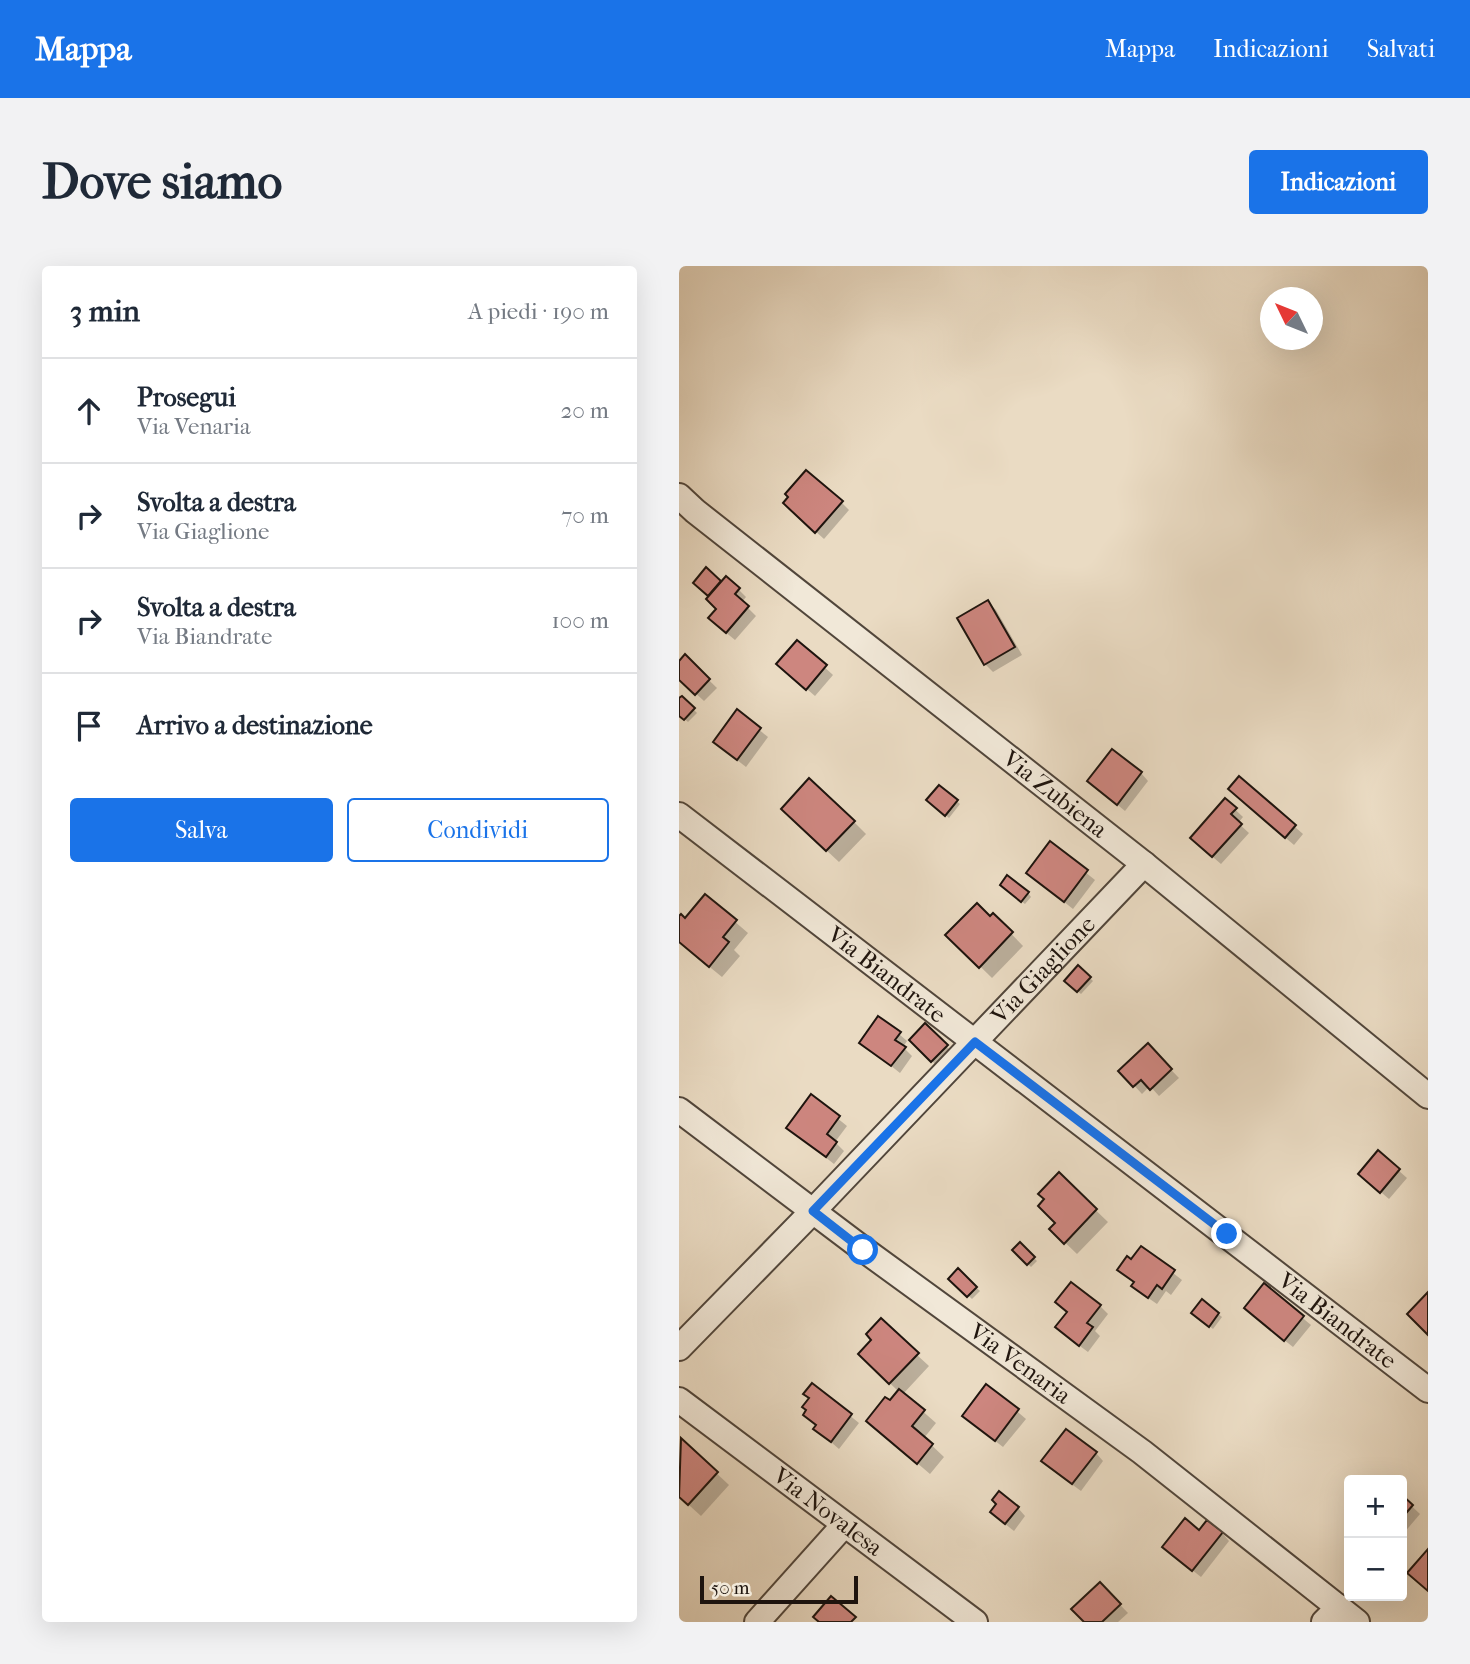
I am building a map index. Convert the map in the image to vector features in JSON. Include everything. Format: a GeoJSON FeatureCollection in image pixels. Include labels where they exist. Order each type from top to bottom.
{"type":"FeatureCollection","features":[{"type":"Feature","properties":{"kind":"street","name":"Via Zubiena"},"geometry":{"type":"LineString","coordinates":[[679,496],[1145,864],[1428,1096]]}},
{"type":"Feature","properties":{"kind":"street","name":"Via Biandrate"},"geometry":{"type":"LineString","coordinates":[[679,815],[1428,1390]]}},
{"type":"Feature","properties":{"kind":"street","name":"Via Giaglione"},"geometry":{"type":"LineString","coordinates":[[679,1348],[1145,864]]}},
{"type":"Feature","properties":{"kind":"street","name":"Via Venaria"},"geometry":{"type":"LineString","coordinates":[[679,1111],[1142,1452],[1340,1617]]}},
{"type":"Feature","properties":{"kind":"street","name":"Via Novalesa"},"geometry":{"type":"LineString","coordinates":[[679,1400],[975,1622]]}},
{"type":"Feature","properties":{"kind":"street"},"geometry":{"type":"LineString","coordinates":[[757,1622],[844,1525]]}},
{"type":"Feature","properties":{"kind":"building"},"geometry":{"type":"Polygon","coordinates":[[[806,470],[843,501],[815,533],[783,503],[788,497],[785,494],[806,470]]]}},
{"type":"Feature","properties":{"kind":"building"},"geometry":{"type":"Polygon","coordinates":[[[706,567],[721,581],[708,596],[693,583],[706,567]]]}},
{"type":"Feature","properties":{"kind":"building"},"geometry":{"type":"Polygon","coordinates":[[[726,576],[740,588],[735,594],[749,606],[726,633],[708,618],[716,609],[706,599],[726,576]]]}},
{"type":"Feature","properties":{"kind":"building"},"geometry":{"type":"Polygon","coordinates":[[[988,600],[1015,647],[984,665],[957,618],[988,600]]]}},
{"type":"Feature","properties":{"kind":"building"},"geometry":{"type":"Polygon","coordinates":[[[797,640],[827,665],[806,690],[776,664],[797,640]]]}},
{"type":"Feature","properties":{"kind":"building"},"geometry":{"type":"Polygon","coordinates":[[[685,654],[710,679],[695,695],[679,680],[679,661],[685,654]]]}},
{"type":"Feature","properties":{"kind":"building"},"geometry":{"type":"Polygon","coordinates":[[[682,696],[695,708],[684,720],[679,716],[679,698],[682,696]]]}},
{"type":"Feature","properties":{"kind":"building"},"geometry":{"type":"Polygon","coordinates":[[[737,709],[761,728],[737,760],[713,742],[737,709]]]}},
{"type":"Feature","properties":{"kind":"building"},"geometry":{"type":"Polygon","coordinates":[[[1112,749],[1142,772],[1117,805],[1087,781],[1112,749]]]}},
{"type":"Feature","properties":{"kind":"building"},"geometry":{"type":"Polygon","coordinates":[[[1239,776],[1296,825],[1285,838],[1228,789],[1239,776]]]}},
{"type":"Feature","properties":{"kind":"building"},"geometry":{"type":"Polygon","coordinates":[[[809,778],[855,821],[826,851],[781,809],[809,778]]]}},
{"type":"Feature","properties":{"kind":"building"},"geometry":{"type":"Polygon","coordinates":[[[939,785],[958,800],[945,816],[926,800],[939,785]]]}},
{"type":"Feature","properties":{"kind":"building"},"geometry":{"type":"Polygon","coordinates":[[[1225,798],[1237,808],[1231,814],[1242,824],[1212,857],[1190,838],[1225,798]]]}},
{"type":"Feature","properties":{"kind":"building"},"geometry":{"type":"Polygon","coordinates":[[[1050,841],[1088,870],[1064,902],[1026,873],[1050,841]]]}},
{"type":"Feature","properties":{"kind":"building"},"geometry":{"type":"Polygon","coordinates":[[[1007,875],[1029,892],[1021,902],[1000,885],[1007,875]]]}},
{"type":"Feature","properties":{"kind":"building"},"geometry":{"type":"Polygon","coordinates":[[[705,894],[737,920],[723,937],[729,942],[709,967],[679,942],[679,916],[681,914],[685,918],[705,894]]]}},
{"type":"Feature","properties":{"kind":"building"},"geometry":{"type":"Polygon","coordinates":[[[977,903],[990,916],[993,913],[1013,932],[979,968],[945,935],[977,903]]]}},
{"type":"Feature","properties":{"kind":"building"},"geometry":{"type":"Polygon","coordinates":[[[1078,965],[1091,977],[1077,992],[1064,981],[1078,965]]]}},
{"type":"Feature","properties":{"kind":"building"},"geometry":{"type":"Polygon","coordinates":[[[878,1016],[901,1032],[895,1040],[906,1047],[891,1066],[859,1043],[878,1016]]]}},
{"type":"Feature","properties":{"kind":"building"},"geometry":{"type":"Polygon","coordinates":[[[925,1023],[948,1045],[931,1062],[909,1040],[925,1023]]]}},
{"type":"Feature","properties":{"kind":"building"},"geometry":{"type":"Polygon","coordinates":[[[1148,1043],[1172,1069],[1150,1090],[1141,1080],[1133,1087],[1118,1071],[1148,1043]]]}},
{"type":"Feature","properties":{"kind":"building"},"geometry":{"type":"Polygon","coordinates":[[[811,1094],[840,1116],[827,1134],[837,1142],[826,1157],[786,1128],[811,1094]]]}},
{"type":"Feature","properties":{"kind":"building"},"geometry":{"type":"Polygon","coordinates":[[[1378,1150],[1400,1169],[1380,1193],[1358,1174],[1378,1150]]]}},
{"type":"Feature","properties":{"kind":"building"},"geometry":{"type":"Polygon","coordinates":[[[1059,1172],[1097,1209],[1064,1244],[1049,1229],[1055,1223],[1038,1206],[1044,1199],[1038,1194],[1059,1172]]]}},
{"type":"Feature","properties":{"kind":"building"},"geometry":{"type":"Polygon","coordinates":[[[1020,1242],[1035,1257],[1027,1265],[1012,1250],[1020,1242]]]}},
{"type":"Feature","properties":{"kind":"building"},"geometry":{"type":"Polygon","coordinates":[[[1141,1246],[1175,1270],[1162,1289],[1157,1285],[1148,1298],[1131,1286],[1134,1282],[1117,1270],[1127,1256],[1131,1259],[1141,1246]]]}},
{"type":"Feature","properties":{"kind":"building"},"geometry":{"type":"Polygon","coordinates":[[[958,1268],[977,1287],[967,1297],[948,1279],[958,1268]]]}},
{"type":"Feature","properties":{"kind":"building"},"geometry":{"type":"Polygon","coordinates":[[[1071,1282],[1101,1305],[1087,1323],[1093,1327],[1079,1346],[1055,1327],[1067,1312],[1055,1302],[1071,1282]]]}},
{"type":"Feature","properties":{"kind":"building"},"geometry":{"type":"Polygon","coordinates":[[[1264,1283],[1304,1316],[1284,1341],[1244,1308],[1264,1283]]]}},
{"type":"Feature","properties":{"kind":"building"},"geometry":{"type":"Polygon","coordinates":[[[1428,1292],[1428,1335],[1407,1314],[1428,1292]]]}},
{"type":"Feature","properties":{"kind":"building"},"geometry":{"type":"Polygon","coordinates":[[[1202,1299],[1219,1313],[1209,1327],[1191,1313],[1202,1299]]]}},
{"type":"Feature","properties":{"kind":"building"},"geometry":{"type":"Polygon","coordinates":[[[881,1318],[919,1353],[889,1384],[858,1354],[871,1340],[866,1334],[881,1318]]]}},
{"type":"Feature","properties":{"kind":"building"},"geometry":{"type":"Polygon","coordinates":[[[812,1383],[852,1414],[831,1442],[813,1429],[816,1425],[803,1415],[806,1410],[802,1407],[809,1398],[803,1394],[812,1383]]]}},
{"type":"Feature","properties":{"kind":"building"},"geometry":{"type":"Polygon","coordinates":[[[986,1384],[1019,1409],[995,1441],[962,1416],[986,1384]]]}},
{"type":"Feature","properties":{"kind":"building"},"geometry":{"type":"Polygon","coordinates":[[[899,1389],[925,1410],[912,1426],[933,1444],[917,1464],[866,1421],[885,1397],[890,1400],[899,1389]]]}},
{"type":"Feature","properties":{"kind":"building"},"geometry":{"type":"Polygon","coordinates":[[[1066,1429],[1097,1452],[1072,1484],[1041,1461],[1066,1429]]]}},
{"type":"Feature","properties":{"kind":"building"},"geometry":{"type":"Polygon","coordinates":[[[681,1438],[718,1472],[688,1505],[679,1497],[681,1438]]]}},
{"type":"Feature","properties":{"kind":"building"},"geometry":{"type":"Polygon","coordinates":[[[999,1491],[1019,1507],[1005,1524],[990,1512],[996,1504],[992,1500],[999,1491]]]}},
{"type":"Feature","properties":{"kind":"building"},"geometry":{"type":"Polygon","coordinates":[[[1407,1500],[1413,1505],[1407,1512],[1407,1500]]]}},
{"type":"Feature","properties":{"kind":"building"},"geometry":{"type":"Polygon","coordinates":[[[1185,1518],[1199,1530],[1207,1520],[1223,1532],[1192,1571],[1162,1547],[1185,1518]]]}},
{"type":"Feature","properties":{"kind":"building"},"geometry":{"type":"Polygon","coordinates":[[[1428,1549],[1428,1591],[1407,1573],[1428,1549]]]}},
{"type":"Feature","properties":{"kind":"building"},"geometry":{"type":"Polygon","coordinates":[[[1100,1582],[1121,1604],[1102,1622],[1084,1622],[1071,1609],[1100,1582]]]}},
{"type":"Feature","properties":{"kind":"building"},"geometry":{"type":"Polygon","coordinates":[[[831,1596],[856,1617],[851,1622],[819,1622],[813,1617],[831,1596]]]}},
{"type":"Feature","properties":{"kind":"route"},"geometry":{"type":"LineString","coordinates":[[863,1250],[813,1211],[975,1042],[1227,1234]]}}]}
